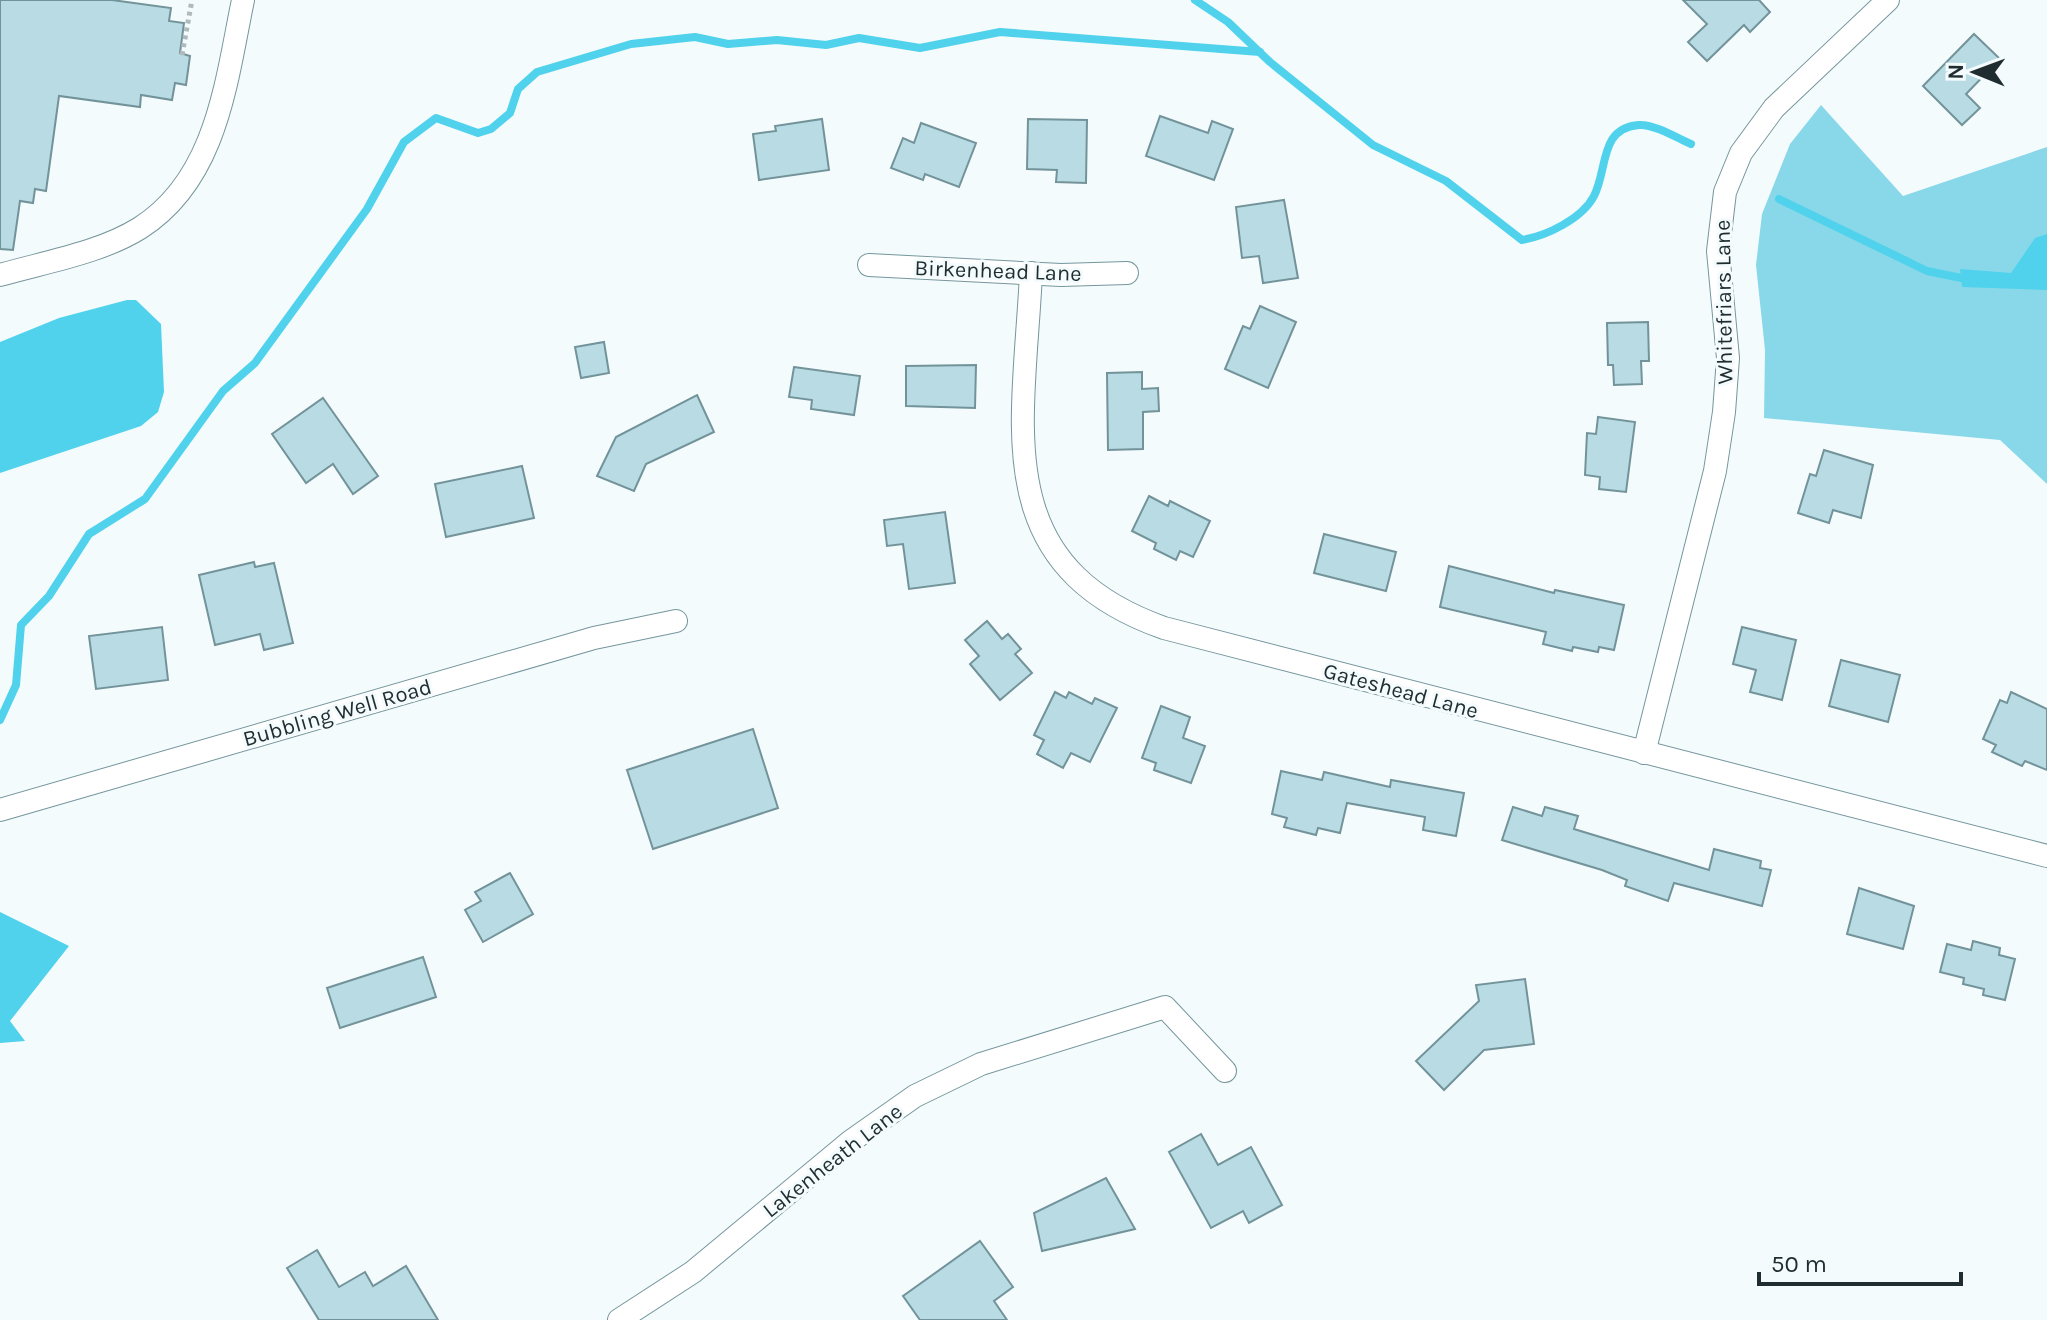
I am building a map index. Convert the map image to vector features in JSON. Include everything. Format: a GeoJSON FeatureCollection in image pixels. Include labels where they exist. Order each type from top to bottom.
{"type":"FeatureCollection","features":[{"type":"Feature","properties":{"kind":"street"},"geometry":{"type":"LineString","coordinates":[[0,275],[129,233],[157,215],[185,187],[212,136],[243,0]]}},
{"type":"Feature","properties":{"kind":"street","name":"Whitefriars Lane"},"geometry":{"type":"LineString","coordinates":[[1644,753],[1715,471],[1724,412],[1728,358],[1718,251],[1725,192],[1741,153],[1754,133],[1888,0]]}},
{"type":"Feature","properties":{"kind":"street","name":"Birkenhead Lane"},"geometry":{"type":"LineString","coordinates":[[869,265],[1031,273],[1127,273]]}},
{"type":"Feature","properties":{"kind":"street","name":"Gateshead Lane"},"geometry":{"type":"LineString","coordinates":[[1031,273],[1024,466],[1033,508],[1051,548],[1085,589],[1128,616],[1164,628],[2047,856]]}},
{"type":"Feature","properties":{"kind":"street","name":"Bubbling Well Road"},"geometry":{"type":"LineString","coordinates":[[0,810],[594,638],[676,621]]}},
{"type":"Feature","properties":{"kind":"street","name":"Lakenheath Lane"},"geometry":{"type":"LineString","coordinates":[[619,1320],[693,1272],[851,1141],[915,1096],[981,1064],[1165,1007],[1225,1071]]}},
{"type":"Feature","properties":{"kind":"path"},"geometry":{"type":"LineString","coordinates":[[182,55],[192,0]]}},
{"type":"Feature","properties":{"kind":"shaded area"},"geometry":{"type":"Polygon","coordinates":[[[1821,105],[1903,196],[2047,147],[2047,484],[2000,440],[1764,418],[1765,350],[1756,265],[1762,214],[1790,144],[1821,105]]]}},
{"type":"Feature","properties":{"kind":"shaded area"},"geometry":{"type":"Polygon","coordinates":[[[2047,234],[2047,290],[1962,287],[1960,269],[2011,273],[2035,238],[2047,234]]]}},
{"type":"Feature","properties":{"kind":"shaded area"},"geometry":{"type":"Polygon","coordinates":[[[136,300],[161,324],[164,392],[158,412],[141,426],[0,473],[0,342],[59,318],[136,300]]]}},
{"type":"Feature","properties":{"kind":"shaded area"},"geometry":{"type":"Polygon","coordinates":[[[0,912],[69,946],[10,1021],[25,1041],[0,1043],[0,912]]]}},
{"type":"Feature","properties":{"kind":"building"},"geometry":{"type":"Polygon","coordinates":[[[0,0],[112,0],[171,8],[169,21],[184,23],[180,53],[190,56],[186,85],[175,83],[172,100],[141,95],[140,107],[59,96],[46,191],[35,189],[33,203],[20,201],[13,250],[0,249],[0,0]]]}},
{"type":"Feature","properties":{"kind":"building"},"geometry":{"type":"Polygon","coordinates":[[[1683,0],[1759,0],[1770,12],[1750,32],[1744,25],[1707,61],[1688,42],[1707,24],[1683,0]]]}},
{"type":"Feature","properties":{"kind":"building"},"geometry":{"type":"Polygon","coordinates":[[[1974,34],[2000,59],[1966,94],[1980,108],[1962,125],[1923,86],[1974,34]]]}},
{"type":"Feature","properties":{"kind":"building"},"geometry":{"type":"Polygon","coordinates":[[[1160,116],[1208,133],[1212,121],[1233,129],[1214,180],[1146,156],[1160,116]]]}},
{"type":"Feature","properties":{"kind":"building"},"geometry":{"type":"Polygon","coordinates":[[[822,119],[829,170],[759,180],[753,134],[776,131],[775,126],[822,119]]]}},
{"type":"Feature","properties":{"kind":"building"},"geometry":{"type":"Polygon","coordinates":[[[1028,119],[1087,120],[1086,183],[1056,182],[1057,170],[1027,169],[1028,119]]]}},
{"type":"Feature","properties":{"kind":"building"},"geometry":{"type":"Polygon","coordinates":[[[921,123],[976,143],[959,187],[925,174],[923,180],[891,168],[903,138],[914,143],[921,123]]]}},
{"type":"Feature","properties":{"kind":"building"},"geometry":{"type":"Polygon","coordinates":[[[1284,200],[1298,278],[1263,283],[1259,256],[1242,258],[1236,207],[1284,200]]]}},
{"type":"Feature","properties":{"kind":"building"},"geometry":{"type":"Polygon","coordinates":[[[1260,306],[1296,322],[1268,388],[1225,369],[1243,326],[1250,329],[1260,306]]]}},
{"type":"Feature","properties":{"kind":"building"},"geometry":{"type":"Polygon","coordinates":[[[1648,322],[1649,361],[1641,361],[1642,384],[1614,385],[1613,365],[1608,365],[1607,323],[1648,322]]]}},
{"type":"Feature","properties":{"kind":"building"},"geometry":{"type":"Polygon","coordinates":[[[604,342],[609,373],[581,378],[575,347],[604,342]]]}},
{"type":"Feature","properties":{"kind":"building"},"geometry":{"type":"Polygon","coordinates":[[[976,365],[975,408],[906,406],[906,366],[976,365]]]}},
{"type":"Feature","properties":{"kind":"building"},"geometry":{"type":"Polygon","coordinates":[[[794,367],[860,376],[854,415],[811,409],[812,400],[789,397],[794,367]]]}},
{"type":"Feature","properties":{"kind":"building"},"geometry":{"type":"Polygon","coordinates":[[[1142,372],[1142,389],[1158,388],[1159,411],[1143,412],[1143,449],[1108,450],[1107,373],[1142,372]]]}},
{"type":"Feature","properties":{"kind":"building"},"geometry":{"type":"Polygon","coordinates":[[[697,395],[714,432],[646,464],[634,491],[597,476],[616,437],[697,395]]]}},
{"type":"Feature","properties":{"kind":"building"},"geometry":{"type":"Polygon","coordinates":[[[323,398],[378,476],[353,494],[333,464],[306,483],[272,434],[323,398]]]}},
{"type":"Feature","properties":{"kind":"building"},"geometry":{"type":"Polygon","coordinates":[[[1598,417],[1635,422],[1626,492],[1599,489],[1600,477],[1585,475],[1587,433],[1596,434],[1598,417]]]}},
{"type":"Feature","properties":{"kind":"building"},"geometry":{"type":"Polygon","coordinates":[[[1824,450],[1873,465],[1861,518],[1833,510],[1829,523],[1798,513],[1810,474],[1816,476],[1824,450]]]}},
{"type":"Feature","properties":{"kind":"building"},"geometry":{"type":"Polygon","coordinates":[[[522,466],[534,518],[446,537],[435,484],[522,466]]]}},
{"type":"Feature","properties":{"kind":"building"},"geometry":{"type":"Polygon","coordinates":[[[1149,496],[1168,506],[1170,501],[1210,521],[1193,557],[1180,551],[1176,560],[1154,549],[1156,543],[1132,531],[1149,496]]]}},
{"type":"Feature","properties":{"kind":"building"},"geometry":{"type":"Polygon","coordinates":[[[945,512],[955,583],[909,589],[903,544],[887,546],[884,520],[945,512]]]}},
{"type":"Feature","properties":{"kind":"building"},"geometry":{"type":"Polygon","coordinates":[[[1324,534],[1396,552],[1386,591],[1314,573],[1324,534]]]}},
{"type":"Feature","properties":{"kind":"building"},"geometry":{"type":"Polygon","coordinates":[[[254,562],[255,567],[274,563],[293,643],[264,650],[260,634],[215,645],[199,575],[254,562]]]}},
{"type":"Feature","properties":{"kind":"building"},"geometry":{"type":"Polygon","coordinates":[[[1449,566],[1554,593],[1555,590],[1624,605],[1614,650],[1599,647],[1598,652],[1573,647],[1572,651],[1543,644],[1546,632],[1440,607],[1449,566]]]}},
{"type":"Feature","properties":{"kind":"building"},"geometry":{"type":"Polygon","coordinates":[[[987,621],[1002,639],[1008,634],[1021,649],[1015,654],[1032,673],[1000,700],[970,664],[979,656],[965,640],[987,621]]]}},
{"type":"Feature","properties":{"kind":"building"},"geometry":{"type":"Polygon","coordinates":[[[162,627],[168,680],[96,689],[89,636],[162,627]]]}},
{"type":"Feature","properties":{"kind":"building"},"geometry":{"type":"Polygon","coordinates":[[[1742,627],[1796,640],[1782,700],[1750,692],[1756,670],[1733,664],[1742,627]]]}},
{"type":"Feature","properties":{"kind":"building"},"geometry":{"type":"Polygon","coordinates":[[[1841,660],[1900,675],[1888,722],[1829,706],[1841,660]]]}},
{"type":"Feature","properties":{"kind":"building"},"geometry":{"type":"Polygon","coordinates":[[[1055,692],[1066,698],[1069,692],[1092,704],[1095,698],[1117,708],[1090,762],[1071,753],[1063,768],[1037,754],[1044,740],[1034,735],[1055,692]]]}},
{"type":"Feature","properties":{"kind":"building"},"geometry":{"type":"Polygon","coordinates":[[[2011,692],[2047,709],[2047,770],[2025,761],[2022,766],[1992,752],[1996,745],[1983,739],[2000,700],[2007,703],[2011,692]]]}},
{"type":"Feature","properties":{"kind":"building"},"geometry":{"type":"Polygon","coordinates":[[[1161,706],[1190,717],[1183,738],[1205,746],[1191,783],[1154,770],[1156,763],[1142,758],[1161,706]]]}},
{"type":"Feature","properties":{"kind":"building"},"geometry":{"type":"Polygon","coordinates":[[[753,729],[778,808],[653,849],[627,770],[753,729]]]}},
{"type":"Feature","properties":{"kind":"building"},"geometry":{"type":"Polygon","coordinates":[[[1281,771],[1322,780],[1324,772],[1390,787],[1391,780],[1464,793],[1456,836],[1423,830],[1425,817],[1347,803],[1340,833],[1318,828],[1316,835],[1284,827],[1287,818],[1272,814],[1281,771]]]}},
{"type":"Feature","properties":{"kind":"building"},"geometry":{"type":"Polygon","coordinates":[[[1513,807],[1542,816],[1545,807],[1578,816],[1574,829],[1709,870],[1714,849],[1761,861],[1760,868],[1771,870],[1762,906],[1674,883],[1668,901],[1625,886],[1627,880],[1602,870],[1502,840],[1513,807]]]}},
{"type":"Feature","properties":{"kind":"building"},"geometry":{"type":"Polygon","coordinates":[[[510,873],[533,914],[483,942],[465,910],[481,901],[475,892],[510,873]]]}},
{"type":"Feature","properties":{"kind":"building"},"geometry":{"type":"Polygon","coordinates":[[[1859,888],[1914,906],[1903,949],[1847,934],[1859,888]]]}},
{"type":"Feature","properties":{"kind":"building"},"geometry":{"type":"Polygon","coordinates":[[[1973,941],[2000,948],[1999,955],[2015,959],[2005,1000],[1983,995],[1984,989],[1963,984],[1964,978],[1940,972],[1947,944],[1971,950],[1973,941]]]}},
{"type":"Feature","properties":{"kind":"building"},"geometry":{"type":"Polygon","coordinates":[[[423,957],[436,997],[340,1028],[327,988],[423,957]]]}},
{"type":"Feature","properties":{"kind":"building"},"geometry":{"type":"Polygon","coordinates":[[[1525,979],[1534,1044],[1484,1050],[1444,1090],[1416,1061],[1479,1001],[1476,985],[1525,979]]]}},
{"type":"Feature","properties":{"kind":"building"},"geometry":{"type":"Polygon","coordinates":[[[1201,1134],[1218,1165],[1251,1147],[1282,1205],[1249,1223],[1243,1211],[1211,1228],[1169,1152],[1201,1134]]]}},
{"type":"Feature","properties":{"kind":"building"},"geometry":{"type":"Polygon","coordinates":[[[1106,1178],[1135,1229],[1042,1251],[1034,1213],[1106,1178]]]}},
{"type":"Feature","properties":{"kind":"building"},"geometry":{"type":"Polygon","coordinates":[[[980,1241],[1013,1287],[994,1301],[1007,1320],[920,1320],[903,1296],[980,1241]]]}},
{"type":"Feature","properties":{"kind":"building"},"geometry":{"type":"Polygon","coordinates":[[[317,1250],[339,1287],[365,1272],[373,1286],[406,1266],[438,1320],[319,1320],[287,1268],[317,1250]]]}},
{"type":"Feature","properties":{"kind":"waterway"},"geometry":{"type":"LineString","coordinates":[[1195,0],[1228,22],[1270,62],[1373,145],[1446,181],[1522,240],[1542,235],[1581,212],[1594,196],[1611,142],[1626,128],[1639,125],[1651,127],[1691,144]]}},
{"type":"Feature","properties":{"kind":"waterway"},"geometry":{"type":"LineString","coordinates":[[0,720],[16,685],[21,625],[49,596],[89,534],[145,499],[223,391],[255,363],[367,209],[404,142],[436,118],[478,133],[491,129],[510,113],[518,89],[537,72],[631,44],[695,37],[728,44],[777,40],[826,45],[859,38],[920,48],[1000,32],[1260,52]]}},
{"type":"Feature","properties":{"kind":"waterway"},"geometry":{"type":"LineString","coordinates":[[1779,199],[1927,271],[1971,280]]}}]}
